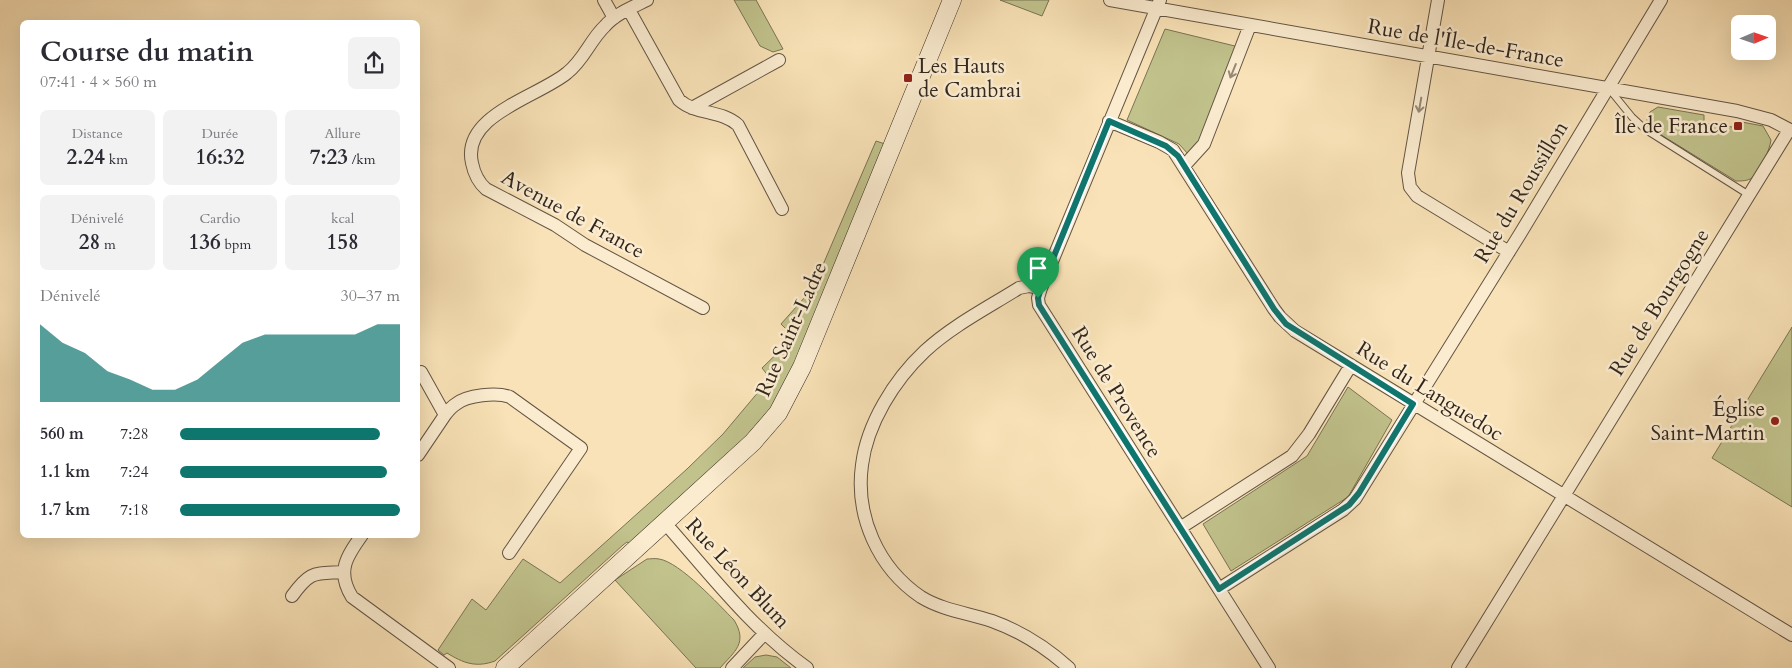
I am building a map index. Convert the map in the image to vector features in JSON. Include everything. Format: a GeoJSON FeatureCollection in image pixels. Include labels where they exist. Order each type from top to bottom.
{"type":"FeatureCollection","features":[{"type":"Feature","properties":{"kind":"street"},"geometry":{"type":"LineString","coordinates":[[604,0],[614,18]]}},
{"type":"Feature","properties":{"kind":"street","name":"Avenue de France"},"geometry":{"type":"LineString","coordinates":[[647,0],[614,18],[604,26],[583,57],[568,72],[495,116],[482,126],[472,141],[472,165],[479,181],[486,189],[555,224],[585,245],[703,308]]}},
{"type":"Feature","properties":{"kind":"street","name":"Rue Saint-Ladre"},"geometry":{"type":"LineString","coordinates":[[505,668],[753,442],[770,424],[785,402],[809,349],[952,0]]}},
{"type":"Feature","properties":{"kind":"street","name":"Rue de l'Île-de-France"},"geometry":{"type":"LineString","coordinates":[[1110,0],[1158,4],[1250,25],[1750,113],[1791,130]]}},
{"type":"Feature","properties":{"kind":"street"},"geometry":{"type":"LineString","coordinates":[[1438,0],[1408,173],[1410,187],[1417,196],[1508,252]]}},
{"type":"Feature","properties":{"kind":"street","name":"Rue du Roussillon"},"geometry":{"type":"LineString","coordinates":[[1219,589],[1349,505],[1359,493],[1661,0]]}},
{"type":"Feature","properties":{"kind":"street","name":"Rue de Provence"},"geometry":{"type":"LineString","coordinates":[[1158,4],[1038,298],[1042,311],[1269,668]]}},
{"type":"Feature","properties":{"kind":"street"},"geometry":{"type":"LineString","coordinates":[[628,10],[679,100],[692,108],[724,117],[738,125],[782,208]]}},
{"type":"Feature","properties":{"kind":"street"},"geometry":{"type":"LineString","coordinates":[[1184,166],[1204,144],[1250,25]]}},
{"type":"Feature","properties":{"kind":"street"},"geometry":{"type":"LineString","coordinates":[[692,108],[779,60]]}},
{"type":"Feature","properties":{"kind":"street","name":"Rue du Languedoc"},"geometry":{"type":"LineString","coordinates":[[1109,121],[1173,150],[1280,317],[1295,331],[1792,635]]}},
{"type":"Feature","properties":{"kind":"street","name":"Rue de Bourgogne"},"geometry":{"type":"LineString","coordinates":[[1458,668],[1749,195],[1791,130]]}},
{"type":"Feature","properties":{"kind":"street"},"geometry":{"type":"LineString","coordinates":[[1041,288],[1029,286],[1018,288],[943,336],[914,362],[900,380],[875,422],[862,465],[861,489],[865,517],[873,541],[892,571],[910,588],[920,596],[939,606],[983,618],[1008,628],[1042,647],[1069,668]]}},
{"type":"Feature","properties":{"kind":"street"},"geometry":{"type":"LineString","coordinates":[[1180,528],[1292,456],[1309,434],[1351,365]]}},
{"type":"Feature","properties":{"kind":"street"},"geometry":{"type":"LineString","coordinates":[[421,372],[445,416]]}},
{"type":"Feature","properties":{"kind":"street"},"geometry":{"type":"LineString","coordinates":[[420,452],[451,408],[461,400],[491,395],[510,397],[581,448],[509,553]]}},
{"type":"Feature","properties":{"kind":"street","name":"Rue Léon Blum"},"geometry":{"type":"LineString","coordinates":[[665,523],[740,610],[764,634],[807,668]]}},
{"type":"Feature","properties":{"kind":"street"},"geometry":{"type":"LineString","coordinates":[[360,538],[347,558],[344,572],[348,590],[356,601],[449,668]]}},
{"type":"Feature","properties":{"kind":"street"},"geometry":{"type":"LineString","coordinates":[[292,596],[304,580],[313,575],[344,572]]}},
{"type":"Feature","properties":{"kind":"street"},"geometry":{"type":"LineString","coordinates":[[732,668],[764,634]]}},
{"type":"Feature","properties":{"kind":"lane"},"geometry":{"type":"LineString","coordinates":[[1608,87],[1632,117],[1646,130],[1749,195]]}},
{"type":"Feature","properties":{"kind":"green space"},"geometry":{"type":"Polygon","coordinates":[[[734,0],[756,0],[783,49],[773,52],[760,46],[734,0]]]}},
{"type":"Feature","properties":{"kind":"green space"},"geometry":{"type":"Polygon","coordinates":[[[1000,0],[1049,0],[1042,16],[1000,0]]]}},
{"type":"Feature","properties":{"kind":"green space"},"geometry":{"type":"Polygon","coordinates":[[[1165,29],[1239,47],[1199,146],[1188,154],[1179,144],[1127,120],[1165,29]]]}},
{"type":"Feature","properties":{"kind":"green space"},"geometry":{"type":"Polygon","coordinates":[[[1658,107],[1704,115],[1704,123],[1739,128],[1742,122],[1763,126],[1771,140],[1767,155],[1755,175],[1744,181],[1736,181],[1650,128],[1647,120],[1650,112],[1658,107]]]}},
{"type":"Feature","properties":{"kind":"green space"},"geometry":{"type":"Polygon","coordinates":[[[876,141],[885,144],[800,352],[786,383],[759,425],[631,544],[627,542],[623,545],[495,661],[482,664],[470,663],[447,653],[444,655],[438,650],[472,599],[486,610],[523,559],[560,583],[687,469],[723,434],[770,378],[762,368],[794,337],[781,324],[813,288],[876,141]]]}},
{"type":"Feature","properties":{"kind":"green space"},"geometry":{"type":"Polygon","coordinates":[[[1792,327],[1792,507],[1712,458],[1792,327]]]}},
{"type":"Feature","properties":{"kind":"green space"},"geometry":{"type":"Polygon","coordinates":[[[1348,387],[1392,420],[1348,497],[1231,571],[1203,524],[1307,456],[1348,387]]]}},
{"type":"Feature","properties":{"kind":"green space"},"geometry":{"type":"Polygon","coordinates":[[[647,559],[659,559],[677,568],[699,585],[734,620],[740,635],[740,641],[735,651],[720,668],[696,668],[615,580],[647,559]]]}},
{"type":"Feature","properties":{"kind":"green space"},"geometry":{"type":"Polygon","coordinates":[[[766,655],[777,657],[791,668],[743,668],[755,657],[766,655]]]}},
{"type":"Feature","properties":{"kind":"place","name":"Les Hauts de Cambrai"},"geometry":{"type":"Point","coordinates":[908,78]}},
{"type":"Feature","properties":{"kind":"place","name":"Île de France"},"geometry":{"type":"Point","coordinates":[1738,126]}},
{"type":"Feature","properties":{"kind":"place","name":"Église Saint-Martin"},"geometry":{"type":"Point","coordinates":[1775,421]}},
{"type":"Feature","properties":{"kind":"route"},"geometry":{"type":"LineString","coordinates":[[1109,121],[1159,142],[1173,150],[1274,309],[1286,324],[1337,358],[1413,404],[1359,493],[1349,505],[1219,589],[1042,311],[1038,298],[1109,121]]}}]}
